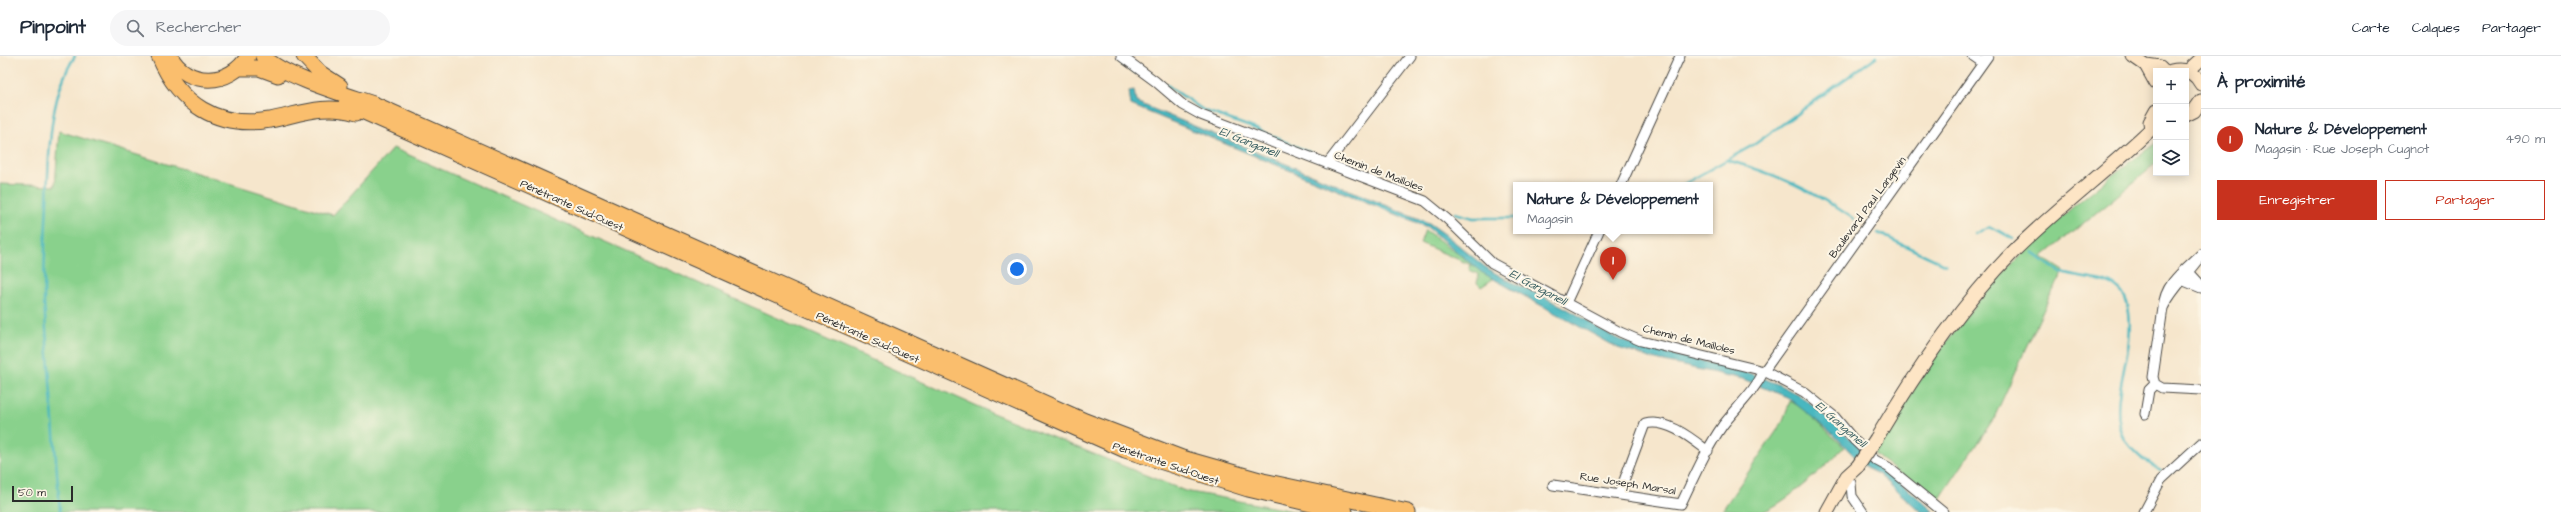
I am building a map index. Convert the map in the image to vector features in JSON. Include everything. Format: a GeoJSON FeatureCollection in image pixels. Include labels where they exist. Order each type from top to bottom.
{"type":"FeatureCollection","features":[{"type":"Feature","properties":{"kind":"highway","name":"Pénétrante Sud-Ouest"},"geometry":{"type":"LineString","coordinates":[[159,56],[175,86],[188,100],[215,116],[252,122],[322,108],[346,110],[403,129]]}},
{"type":"Feature","properties":{"kind":"highway"},"geometry":{"type":"LineString","coordinates":[[170,56],[186,73],[204,80],[223,78],[239,68],[248,56]]}},
{"type":"Feature","properties":{"kind":"highway"},"geometry":{"type":"LineString","coordinates":[[263,56],[268,61],[293,74],[376,105],[1085,421],[1182,458],[1263,481],[1408,512]]}},
{"type":"Feature","properties":{"kind":"highway"},"geometry":{"type":"LineString","coordinates":[[304,56],[326,77],[376,105]]}},
{"type":"Feature","properties":{"kind":"highway","name":"Pénétrante Sud-Ouest"},"geometry":{"type":"LineString","coordinates":[[239,68],[259,68],[276,74],[1124,450],[1248,489],[1345,512]]}},
{"type":"Feature","properties":{"kind":"main road"},"geometry":{"type":"LineString","coordinates":[[2134,56],[2146,65],[2153,78]]}},
{"type":"Feature","properties":{"kind":"main road"},"geometry":{"type":"LineString","coordinates":[[2189,70],[2201,59]]}},
{"type":"Feature","properties":{"kind":"main road"},"geometry":{"type":"LineString","coordinates":[[2146,65],[2161,68]]}},
{"type":"Feature","properties":{"kind":"main road"},"geometry":{"type":"LineString","coordinates":[[2189,72],[2200,80]]}},
{"type":"Feature","properties":{"kind":"main road"},"geometry":{"type":"LineString","coordinates":[[2189,113],[2200,105]]}},
{"type":"Feature","properties":{"kind":"main road"},"geometry":{"type":"LineString","coordinates":[[1833,512],[1851,483],[1858,466],[1942,337],[1987,281],[2012,253],[2064,204],[2123,156],[2153,128],[2150,122],[2153,116]]}},
{"type":"Feature","properties":{"kind":"main road"},"geometry":{"type":"LineString","coordinates":[[1827,512],[1847,476],[1858,466]]}},
{"type":"Feature","properties":{"kind":"street","name":"Chemin de Mailloles"},"geometry":{"type":"LineString","coordinates":[[1121,56],[1155,81],[1183,105],[1201,115],[1425,201],[1447,219],[1492,263],[1641,341],[1764,373],[1804,392],[1828,411],[1875,460],[1888,467],[1943,512]]}},
{"type":"Feature","properties":{"kind":"street"},"geometry":{"type":"LineString","coordinates":[[1328,164],[1410,56]]}},
{"type":"Feature","properties":{"kind":"street"},"geometry":{"type":"LineString","coordinates":[[1622,182],[1680,56]]}},
{"type":"Feature","properties":{"kind":"street"},"geometry":{"type":"LineString","coordinates":[[1973,56],[1986,59]]}},
{"type":"Feature","properties":{"kind":"street","name":"Boulevard Paul Langevin"},"geometry":{"type":"LineString","coordinates":[[1755,388],[1764,373],[1986,59]]}},
{"type":"Feature","properties":{"kind":"street"},"geometry":{"type":"LineString","coordinates":[[1566,303],[1598,234]]}},
{"type":"Feature","properties":{"kind":"street"},"geometry":{"type":"LineString","coordinates":[[2185,275],[2201,254]]}},
{"type":"Feature","properties":{"kind":"street"},"geometry":{"type":"LineString","coordinates":[[2201,257],[2185,275],[2170,285],[2163,297],[2163,308],[2153,377],[2155,384],[2162,388],[2201,390]]}},
{"type":"Feature","properties":{"kind":"street"},"geometry":{"type":"LineString","coordinates":[[2185,275],[2201,285]]}},
{"type":"Feature","properties":{"kind":"street"},"geometry":{"type":"LineString","coordinates":[[2185,275],[2201,288]]}},
{"type":"Feature","properties":{"kind":"street"},"geometry":{"type":"LineString","coordinates":[[2145,414],[2149,390],[2155,384]]}},
{"type":"Feature","properties":{"kind":"street","name":"Rue Joseph Marsal"},"geometry":{"type":"LineString","coordinates":[[1553,485],[1681,504],[1694,473],[1722,426],[1755,388]]}},
{"type":"Feature","properties":{"kind":"street"},"geometry":{"type":"LineString","coordinates":[[1619,494],[1645,424],[1650,423],[1668,427],[1686,435],[1708,451]]}},
{"type":"Feature","properties":{"kind":"street"},"geometry":{"type":"LineString","coordinates":[[2144,512],[2161,480],[2201,443]]}},
{"type":"Feature","properties":{"kind":"street"},"geometry":{"type":"LineString","coordinates":[[1851,483],[1852,496],[1860,512]]}},
{"type":"Feature","properties":{"kind":"green space"},"geometry":{"type":"Polygon","coordinates":[[[59,131],[333,215],[393,148],[990,412],[1185,491],[1299,512],[0,512],[0,184],[55,186],[59,131]]]}},
{"type":"Feature","properties":{"kind":"green space"},"geometry":{"type":"Polygon","coordinates":[[[2153,145],[2153,166],[2042,257],[2064,271],[2049,298],[1994,418],[1937,503],[1874,454],[1941,349],[1987,291],[2009,267],[2055,223],[2153,145]]]}},
{"type":"Feature","properties":{"kind":"green space"},"geometry":{"type":"Polygon","coordinates":[[[1425,230],[1493,279],[1481,287],[1477,283],[1479,274],[1469,270],[1471,265],[1420,243],[1425,230]]]}},
{"type":"Feature","properties":{"kind":"green space"},"geometry":{"type":"Polygon","coordinates":[[[1790,401],[1804,409],[1844,447],[1827,464],[1792,494],[1770,508],[1761,512],[1723,509],[1782,423],[1790,401]]]}},
{"type":"Feature","properties":{"kind":"water"},"geometry":{"type":"Polygon","coordinates":[[[1134,90],[1136,102],[1429,223],[1484,266],[1516,284],[1562,306],[1604,332],[1623,341],[1742,371],[1787,389],[1809,402],[1934,512],[1921,512],[1878,474],[1866,468],[1832,433],[1787,397],[1743,379],[1660,361],[1618,348],[1481,272],[1427,227],[1131,105],[1129,91],[1134,90]]]}},
{"type":"Feature","properties":{"kind":"waterway"},"geometry":{"type":"LineString","coordinates":[[60,512],[44,303],[45,252],[48,165],[52,127],[60,90],[66,72],[75,56]]}},
{"type":"Feature","properties":{"kind":"waterway"},"geometry":{"type":"LineString","coordinates":[[1687,182],[1755,144],[1877,56]]}},
{"type":"Feature","properties":{"kind":"waterway"},"geometry":{"type":"LineString","coordinates":[[1122,64],[1137,73]]}},
{"type":"Feature","properties":{"kind":"waterway"},"geometry":{"type":"LineString","coordinates":[[1167,85],[1203,110],[1256,129],[1311,153]]}},
{"type":"Feature","properties":{"kind":"waterway"},"geometry":{"type":"LineString","coordinates":[[1727,160],[1763,171],[1794,184],[1823,199],[1854,219]]}},
{"type":"Feature","properties":{"kind":"waterway"},"geometry":{"type":"LineString","coordinates":[[1455,213],[1473,218],[1513,218]]}},
{"type":"Feature","properties":{"kind":"waterway"},"geometry":{"type":"LineString","coordinates":[[1975,234],[1990,226],[2013,239]]}},
{"type":"Feature","properties":{"kind":"waterway"},"geometry":{"type":"LineString","coordinates":[[1878,233],[1946,265]]}},
{"type":"Feature","properties":{"kind":"waterway"},"geometry":{"type":"LineString","coordinates":[[2032,252],[2063,273],[2102,281],[2116,288],[2124,295],[2129,313],[2129,335],[2119,399],[2119,419],[2124,438],[2138,455],[2161,470]]}},
{"type":"Feature","properties":{"kind":"place","name":"Nature & Développement"},"geometry":{"type":"Point","coordinates":[1613,280]}},
{"type":"Feature","properties":{"kind":"water label","name":"El Ganganell"},"geometry":{"type":"Point","coordinates":[1249,142]}},
{"type":"Feature","properties":{"kind":"water label","name":"El Ganganell"},"geometry":{"type":"Point","coordinates":[1538,287]}},
{"type":"Feature","properties":{"kind":"water label","name":"El Ganganell"},"geometry":{"type":"Point","coordinates":[1841,424]}}]}
